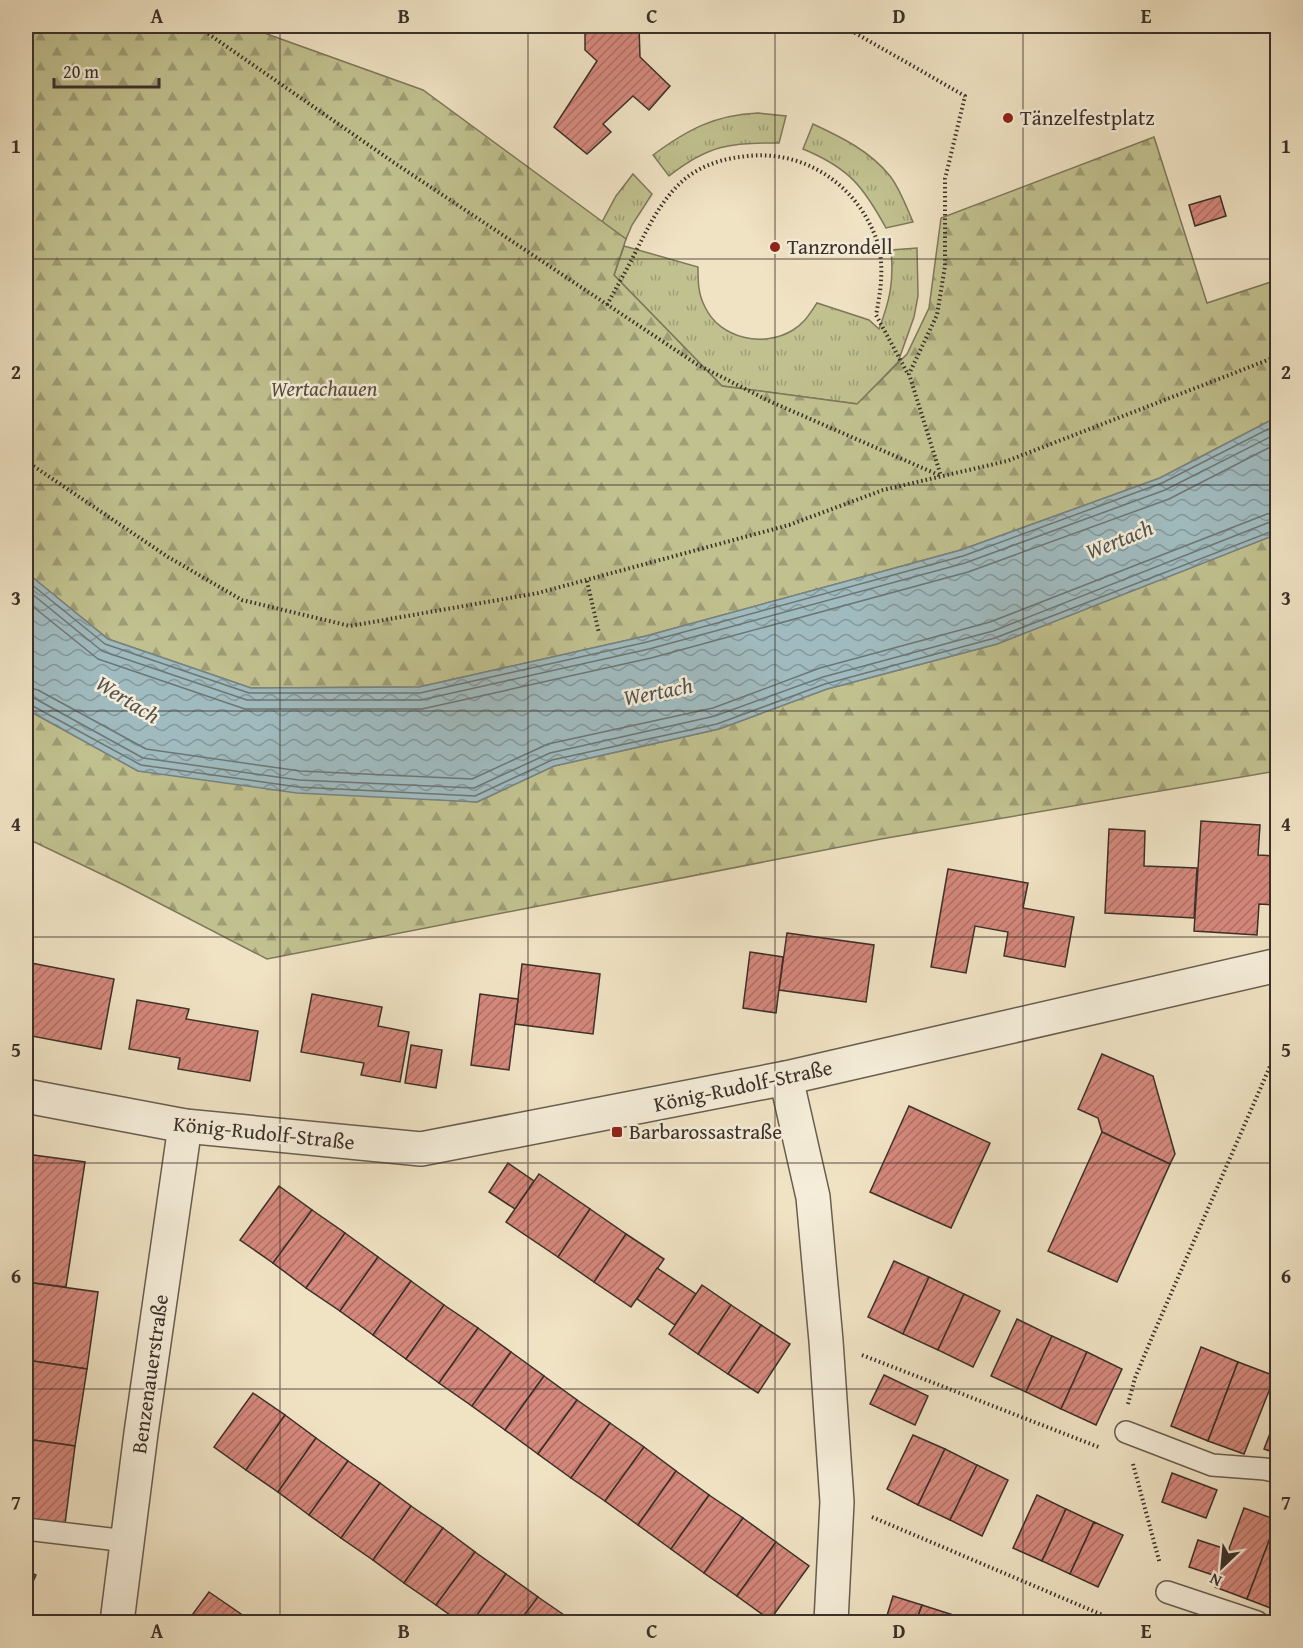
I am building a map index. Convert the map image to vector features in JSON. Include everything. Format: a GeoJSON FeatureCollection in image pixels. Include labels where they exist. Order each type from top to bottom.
{"type":"FeatureCollection","features":[{"type":"Feature","properties":{"kind":"street","name":"König-Rudolf-Straße"},"geometry":{"type":"LineString","coordinates":[[26,1096],[185,1126],[421,1149],[786,1078],[1278,965]]}},
{"type":"Feature","properties":{"kind":"street"},"geometry":{"type":"LineString","coordinates":[[786,1078],[813,1197],[826,1341],[837,1502],[831,1623]]}},
{"type":"Feature","properties":{"kind":"street","name":"Benzenauerstraße"},"geometry":{"type":"LineString","coordinates":[[117,1623],[185,1126]]}},
{"type":"Feature","properties":{"kind":"lane"},"geometry":{"type":"LineString","coordinates":[[1126,1432],[1212,1465],[1265,1468],[1278,1472]]}},
{"type":"Feature","properties":{"kind":"lane"},"geometry":{"type":"LineString","coordinates":[[26,1528],[127,1541]]}},
{"type":"Feature","properties":{"kind":"lane"},"geometry":{"type":"LineString","coordinates":[[1167,1592],[1257,1623]]}},
{"type":"Feature","properties":{"kind":"path"},"geometry":{"type":"LineString","coordinates":[[197,26],[396,164],[698,364],[759,396],[941,476]]}},
{"type":"Feature","properties":{"kind":"path"},"geometry":{"type":"LineString","coordinates":[[843,26],[965,96],[945,179],[945,266],[937,315],[909,374]]}},
{"type":"Feature","properties":{"kind":"path"},"geometry":{"type":"LineString","coordinates":[[607,305],[662,202],[687,177],[722,159],[760,153],[798,160],[833,177],[860,205],[877,240],[883,281],[876,315],[909,374],[941,476]]}},
{"type":"Feature","properties":{"kind":"path"},"geometry":{"type":"LineString","coordinates":[[26,461],[168,557],[242,600],[350,626],[538,594],[789,525],[883,490],[1007,461],[1278,356]]}},
{"type":"Feature","properties":{"kind":"path"},"geometry":{"type":"LineString","coordinates":[[587,581],[599,633]]}},
{"type":"Feature","properties":{"kind":"path"},"geometry":{"type":"LineString","coordinates":[[1167,1592],[1126,1432],[1128,1404],[1135,1378],[1278,1048]]}},
{"type":"Feature","properties":{"kind":"path"},"geometry":{"type":"LineString","coordinates":[[826,1341],[1110,1452]]}},
{"type":"Feature","properties":{"kind":"path"},"geometry":{"type":"LineString","coordinates":[[837,1502],[1119,1623]]}},
{"type":"Feature","properties":{"kind":"green space","name":"Wertachauen"},"geometry":{"type":"Polygon","coordinates":[[[26,26],[259,26],[267,34],[423,90],[626,239],[614,275],[722,386],[857,404],[907,354],[929,308],[941,218],[1154,137],[1207,303],[1277,280],[1277,417],[1160,478],[961,550],[646,636],[419,687],[251,688],[108,639],[26,572],[26,26]]]}},
{"type":"Feature","properties":{"kind":"green space"},"geometry":{"type":"Polygon","coordinates":[[[742,114],[786,116],[779,143],[747,143],[721,148],[696,158],[669,176],[653,155],[702,125],[742,114]]]}},
{"type":"Feature","properties":{"kind":"green space"},"geometry":{"type":"Polygon","coordinates":[[[813,124],[854,146],[882,167],[897,186],[913,222],[886,228],[870,201],[853,180],[832,163],[803,149],[813,124]]]}},
{"type":"Feature","properties":{"kind":"green space"},"geometry":{"type":"Polygon","coordinates":[[[633,174],[652,194],[632,225],[626,239],[602,222],[616,196],[633,174]]]}},
{"type":"Feature","properties":{"kind":"green space"},"geometry":{"type":"Polygon","coordinates":[[[624,246],[698,267],[701,297],[712,318],[732,333],[756,339],[782,335],[797,328],[817,303],[869,320],[879,329],[890,290],[891,250],[917,248],[918,296],[914,317],[898,362],[858,404],[722,386],[614,275],[624,246]]]}},
{"type":"Feature","properties":{"kind":"green space"},"geometry":{"type":"Polygon","coordinates":[[[1277,534],[1277,771],[881,839],[267,959],[124,885],[26,838],[26,709],[138,771],[477,802],[554,766],[719,729],[827,689],[997,644],[1277,534]]]}},
{"type":"Feature","properties":{"kind":"water","name":"Wertach"},"geometry":{"type":"Polygon","coordinates":[[[1277,417],[1277,534],[997,644],[827,689],[719,729],[554,766],[477,802],[297,793],[138,771],[26,709],[26,572],[108,639],[251,688],[419,687],[646,636],[961,550],[1160,478],[1277,417]]]}},
{"type":"Feature","properties":{"kind":"building"},"geometry":{"type":"Polygon","coordinates":[[[585,26],[639,26],[640,57],[670,86],[649,110],[633,96],[603,124],[611,132],[587,154],[554,127],[597,61],[585,50],[585,26]]]}},
{"type":"Feature","properties":{"kind":"building"},"geometry":{"type":"Polygon","coordinates":[[[1220,196],[1226,216],[1195,226],[1189,205],[1220,196]]]}},
{"type":"Feature","properties":{"kind":"building"},"geometry":{"type":"Polygon","coordinates":[[[1201,821],[1260,825],[1258,855],[1278,856],[1278,905],[1259,904],[1257,935],[1194,931],[1201,821]]]}},
{"type":"Feature","properties":{"kind":"building"},"geometry":{"type":"Polygon","coordinates":[[[1109,829],[1145,831],[1144,866],[1197,868],[1194,918],[1105,913],[1109,829]]]}},
{"type":"Feature","properties":{"kind":"building"},"geometry":{"type":"Polygon","coordinates":[[[948,869],[1028,883],[1023,908],[1074,917],[1065,967],[1004,956],[1008,932],[975,926],[966,973],[931,967],[948,869]]]}},
{"type":"Feature","properties":{"kind":"building"},"geometry":{"type":"Polygon","coordinates":[[[787,933],[874,945],[866,1002],[779,990],[787,933]]]}},
{"type":"Feature","properties":{"kind":"building"},"geometry":{"type":"Polygon","coordinates":[[[750,952],[783,957],[776,1013],[743,1008],[750,952]]]}},
{"type":"Feature","properties":{"kind":"building"},"geometry":{"type":"Polygon","coordinates":[[[26,962],[114,979],[101,1049],[26,1035],[26,962]]]}},
{"type":"Feature","properties":{"kind":"building"},"geometry":{"type":"Polygon","coordinates":[[[522,964],[600,974],[593,1034],[515,1024],[522,964]]]}},
{"type":"Feature","properties":{"kind":"building"},"geometry":{"type":"Polygon","coordinates":[[[312,994],[382,1007],[378,1026],[409,1032],[400,1082],[361,1075],[364,1063],[301,1052],[312,994]]]}},
{"type":"Feature","properties":{"kind":"building"},"geometry":{"type":"Polygon","coordinates":[[[480,994],[518,999],[509,1070],[471,1065],[480,994]]]}},
{"type":"Feature","properties":{"kind":"building"},"geometry":{"type":"Polygon","coordinates":[[[137,1000],[189,1009],[186,1019],[258,1031],[250,1081],[178,1069],[180,1058],[129,1049],[137,1000]]]}},
{"type":"Feature","properties":{"kind":"building"},"geometry":{"type":"Polygon","coordinates":[[[411,1045],[442,1050],[436,1088],[405,1083],[411,1045]]]}},
{"type":"Feature","properties":{"kind":"building"},"geometry":{"type":"Polygon","coordinates":[[[1102,1054],[1153,1076],[1175,1154],[1170,1164],[1102,1132],[1098,1118],[1078,1109],[1102,1054]]]}},
{"type":"Feature","properties":{"kind":"building"},"geometry":{"type":"Polygon","coordinates":[[[909,1106],[990,1143],[951,1228],[870,1192],[909,1106]]]}},
{"type":"Feature","properties":{"kind":"building"},"geometry":{"type":"Polygon","coordinates":[[[1102,1132],[1170,1164],[1117,1282],[1048,1251],[1102,1132]]]}},
{"type":"Feature","properties":{"kind":"building"},"geometry":{"type":"Polygon","coordinates":[[[26,1154],[85,1162],[66,1287],[26,1282],[26,1154]]]}},
{"type":"Feature","properties":{"kind":"building"},"geometry":{"type":"Polygon","coordinates":[[[508,1163],[534,1181],[515,1209],[489,1192],[508,1163]]]}},
{"type":"Feature","properties":{"kind":"building"},"geometry":{"type":"Polygon","coordinates":[[[539,1174],[590,1209],[558,1257],[506,1222],[539,1174]]]}},
{"type":"Feature","properties":{"kind":"building"},"geometry":{"type":"Polygon","coordinates":[[[279,1186],[312,1210],[273,1263],[240,1240],[279,1186]]]}},
{"type":"Feature","properties":{"kind":"building"},"geometry":{"type":"Polygon","coordinates":[[[590,1209],[626,1234],[594,1282],[558,1257],[590,1209]]]}},
{"type":"Feature","properties":{"kind":"building"},"geometry":{"type":"Polygon","coordinates":[[[312,1210],[345,1233],[306,1288],[273,1263],[312,1210]]]}},
{"type":"Feature","properties":{"kind":"building"},"geometry":{"type":"Polygon","coordinates":[[[345,1233],[378,1257],[340,1311],[306,1288],[345,1233]]]}},
{"type":"Feature","properties":{"kind":"building"},"geometry":{"type":"Polygon","coordinates":[[[626,1234],[664,1259],[631,1307],[594,1282],[626,1234]]]}},
{"type":"Feature","properties":{"kind":"building"},"geometry":{"type":"Polygon","coordinates":[[[378,1257],[411,1281],[373,1335],[340,1311],[378,1257]]]}},
{"type":"Feature","properties":{"kind":"building"},"geometry":{"type":"Polygon","coordinates":[[[894,1261],[929,1277],[903,1334],[868,1317],[894,1261]]]}},
{"type":"Feature","properties":{"kind":"building"},"geometry":{"type":"Polygon","coordinates":[[[657,1268],[696,1294],[675,1325],[637,1299],[657,1268]]]}},
{"type":"Feature","properties":{"kind":"building"},"geometry":{"type":"Polygon","coordinates":[[[929,1277],[964,1294],[938,1350],[903,1334],[929,1277]]]}},
{"type":"Feature","properties":{"kind":"building"},"geometry":{"type":"Polygon","coordinates":[[[411,1281],[444,1305],[406,1359],[373,1335],[411,1281]]]}},
{"type":"Feature","properties":{"kind":"building"},"geometry":{"type":"Polygon","coordinates":[[[26,1282],[98,1292],[87,1369],[26,1360],[26,1282]]]}},
{"type":"Feature","properties":{"kind":"building"},"geometry":{"type":"Polygon","coordinates":[[[702,1285],[731,1305],[698,1354],[669,1334],[702,1285]]]}},
{"type":"Feature","properties":{"kind":"building"},"geometry":{"type":"Polygon","coordinates":[[[964,1294],[1000,1311],[973,1367],[938,1350],[964,1294]]]}},
{"type":"Feature","properties":{"kind":"building"},"geometry":{"type":"Polygon","coordinates":[[[444,1305],[478,1328],[439,1383],[406,1359],[444,1305]]]}},
{"type":"Feature","properties":{"kind":"building"},"geometry":{"type":"Polygon","coordinates":[[[731,1305],[761,1325],[728,1374],[698,1354],[731,1305]]]}},
{"type":"Feature","properties":{"kind":"building"},"geometry":{"type":"Polygon","coordinates":[[[1017,1319],[1052,1336],[1026,1392],[991,1376],[1017,1319]]]}},
{"type":"Feature","properties":{"kind":"building"},"geometry":{"type":"Polygon","coordinates":[[[761,1325],[790,1344],[758,1393],[728,1374],[761,1325]]]}},
{"type":"Feature","properties":{"kind":"building"},"geometry":{"type":"Polygon","coordinates":[[[478,1328],[511,1352],[472,1406],[439,1383],[478,1328]]]}},
{"type":"Feature","properties":{"kind":"building"},"geometry":{"type":"Polygon","coordinates":[[[1052,1336],[1087,1352],[1061,1409],[1026,1392],[1052,1336]]]}},
{"type":"Feature","properties":{"kind":"building"},"geometry":{"type":"Polygon","coordinates":[[[1201,1347],[1238,1362],[1208,1441],[1171,1426],[1201,1347]]]}},
{"type":"Feature","properties":{"kind":"building"},"geometry":{"type":"Polygon","coordinates":[[[511,1352],[544,1376],[505,1430],[472,1406],[511,1352]]]}},
{"type":"Feature","properties":{"kind":"building"},"geometry":{"type":"Polygon","coordinates":[[[1087,1352],[1122,1369],[1096,1425],[1061,1409],[1087,1352]]]}},
{"type":"Feature","properties":{"kind":"building"},"geometry":{"type":"Polygon","coordinates":[[[26,1360],[87,1369],[75,1446],[26,1439],[26,1360]]]}},
{"type":"Feature","properties":{"kind":"building"},"geometry":{"type":"Polygon","coordinates":[[[1238,1362],[1275,1376],[1244,1454],[1208,1441],[1238,1362]]]}},
{"type":"Feature","properties":{"kind":"building"},"geometry":{"type":"Polygon","coordinates":[[[884,1375],[928,1396],[915,1425],[870,1404],[884,1375]]]}},
{"type":"Feature","properties":{"kind":"building"},"geometry":{"type":"Polygon","coordinates":[[[544,1376],[577,1400],[538,1454],[505,1430],[544,1376]]]}},
{"type":"Feature","properties":{"kind":"building"},"geometry":{"type":"Polygon","coordinates":[[[253,1393],[285,1415],[246,1470],[214,1447],[253,1393]]]}},
{"type":"Feature","properties":{"kind":"building"},"geometry":{"type":"Polygon","coordinates":[[[577,1400],[610,1423],[571,1478],[538,1454],[577,1400]]]}},
{"type":"Feature","properties":{"kind":"building"},"geometry":{"type":"Polygon","coordinates":[[[1278,1413],[1278,1454],[1264,1449],[1278,1413]]]}},
{"type":"Feature","properties":{"kind":"building"},"geometry":{"type":"Polygon","coordinates":[[[285,1415],[316,1438],[278,1492],[246,1470],[285,1415]]]}},
{"type":"Feature","properties":{"kind":"building"},"geometry":{"type":"Polygon","coordinates":[[[610,1423],[644,1447],[605,1501],[571,1478],[610,1423]]]}},
{"type":"Feature","properties":{"kind":"building"},"geometry":{"type":"Polygon","coordinates":[[[913,1435],[945,1449],[918,1505],[887,1489],[913,1435]]]}},
{"type":"Feature","properties":{"kind":"building"},"geometry":{"type":"Polygon","coordinates":[[[316,1438],[348,1461],[309,1515],[278,1492],[316,1438]]]}},
{"type":"Feature","properties":{"kind":"building"},"geometry":{"type":"Polygon","coordinates":[[[26,1439],[75,1446],[65,1524],[26,1518],[26,1439]]]}},
{"type":"Feature","properties":{"kind":"building"},"geometry":{"type":"Polygon","coordinates":[[[644,1447],[676,1471],[638,1525],[605,1501],[644,1447]]]}},
{"type":"Feature","properties":{"kind":"building"},"geometry":{"type":"Polygon","coordinates":[[[945,1449],[977,1465],[950,1520],[918,1505],[945,1449]]]}},
{"type":"Feature","properties":{"kind":"building"},"geometry":{"type":"Polygon","coordinates":[[[348,1461],[380,1483],[341,1538],[309,1515],[348,1461]]]}},
{"type":"Feature","properties":{"kind":"building"},"geometry":{"type":"Polygon","coordinates":[[[977,1465],[1008,1480],[982,1536],[950,1520],[977,1465]]]}},
{"type":"Feature","properties":{"kind":"building"},"geometry":{"type":"Polygon","coordinates":[[[676,1471],[709,1495],[671,1549],[638,1525],[676,1471]]]}},
{"type":"Feature","properties":{"kind":"building"},"geometry":{"type":"Polygon","coordinates":[[[1172,1473],[1217,1490],[1206,1518],[1162,1502],[1172,1473]]]}},
{"type":"Feature","properties":{"kind":"building"},"geometry":{"type":"Polygon","coordinates":[[[380,1483],[411,1506],[373,1560],[341,1538],[380,1483]]]}},
{"type":"Feature","properties":{"kind":"building"},"geometry":{"type":"Polygon","coordinates":[[[709,1495],[743,1518],[704,1573],[671,1549],[709,1495]]]}},
{"type":"Feature","properties":{"kind":"building"},"geometry":{"type":"Polygon","coordinates":[[[1037,1495],[1066,1509],[1042,1561],[1013,1548],[1037,1495]]]}},
{"type":"Feature","properties":{"kind":"building"},"geometry":{"type":"Polygon","coordinates":[[[411,1506],[443,1528],[404,1583],[373,1560],[411,1506]]]}},
{"type":"Feature","properties":{"kind":"building"},"geometry":{"type":"Polygon","coordinates":[[[1244,1508],[1277,1520],[1247,1599],[1215,1587],[1244,1508]]]}},
{"type":"Feature","properties":{"kind":"building"},"geometry":{"type":"Polygon","coordinates":[[[1066,1509],[1094,1522],[1070,1574],[1042,1561],[1066,1509]]]}},
{"type":"Feature","properties":{"kind":"building"},"geometry":{"type":"Polygon","coordinates":[[[743,1518],[776,1542],[737,1596],[704,1573],[743,1518]]]}},
{"type":"Feature","properties":{"kind":"building"},"geometry":{"type":"Polygon","coordinates":[[[1278,1521],[1278,1611],[1247,1599],[1278,1521]]]}},
{"type":"Feature","properties":{"kind":"building"},"geometry":{"type":"Polygon","coordinates":[[[1094,1522],[1123,1535],[1098,1587],[1070,1574],[1094,1522]]]}},
{"type":"Feature","properties":{"kind":"building"},"geometry":{"type":"Polygon","coordinates":[[[443,1528],[475,1552],[436,1605],[404,1583],[443,1528]]]}},
{"type":"Feature","properties":{"kind":"building"},"geometry":{"type":"Polygon","coordinates":[[[1198,1540],[1229,1550],[1219,1577],[1189,1567],[1198,1540]]]}},
{"type":"Feature","properties":{"kind":"building"},"geometry":{"type":"Polygon","coordinates":[[[776,1542],[809,1566],[770,1620],[737,1596],[776,1542]]]}},
{"type":"Feature","properties":{"kind":"building"},"geometry":{"type":"Polygon","coordinates":[[[475,1552],[506,1574],[472,1622],[460,1622],[436,1605],[475,1552]]]}},
{"type":"Feature","properties":{"kind":"building"},"geometry":{"type":"Polygon","coordinates":[[[26,1570],[36,1575],[26,1596],[26,1570]]]}},
{"type":"Feature","properties":{"kind":"building"},"geometry":{"type":"Polygon","coordinates":[[[506,1574],[538,1597],[519,1622],[472,1622],[506,1574]]]}},
{"type":"Feature","properties":{"kind":"building"},"geometry":{"type":"Polygon","coordinates":[[[209,1592],[241,1614],[236,1622],[187,1622],[209,1592]]]}},
{"type":"Feature","properties":{"kind":"building"},"geometry":{"type":"Polygon","coordinates":[[[893,1596],[922,1605],[916,1622],[885,1622],[893,1596]]]}},
{"type":"Feature","properties":{"kind":"building"},"geometry":{"type":"Polygon","coordinates":[[[538,1597],[570,1619],[567,1622],[519,1622],[538,1597]]]}},
{"type":"Feature","properties":{"kind":"building"},"geometry":{"type":"Polygon","coordinates":[[[922,1605],[950,1614],[947,1622],[916,1622],[922,1605]]]}},
{"type":"Feature","properties":{"kind":"building"},"geometry":{"type":"Polygon","coordinates":[[[950,1614],[977,1622],[947,1622],[950,1614]]]}},
{"type":"Feature","properties":{"kind":"place","name":"Tänzelfestplatz"},"geometry":{"type":"Point","coordinates":[1008,118]}},
{"type":"Feature","properties":{"kind":"place","name":"Tanzrondell"},"geometry":{"type":"Point","coordinates":[775,247]}},
{"type":"Feature","properties":{"kind":"place","name":"Barbarossastraße"},"geometry":{"type":"Point","coordinates":[617,1132]}}]}
